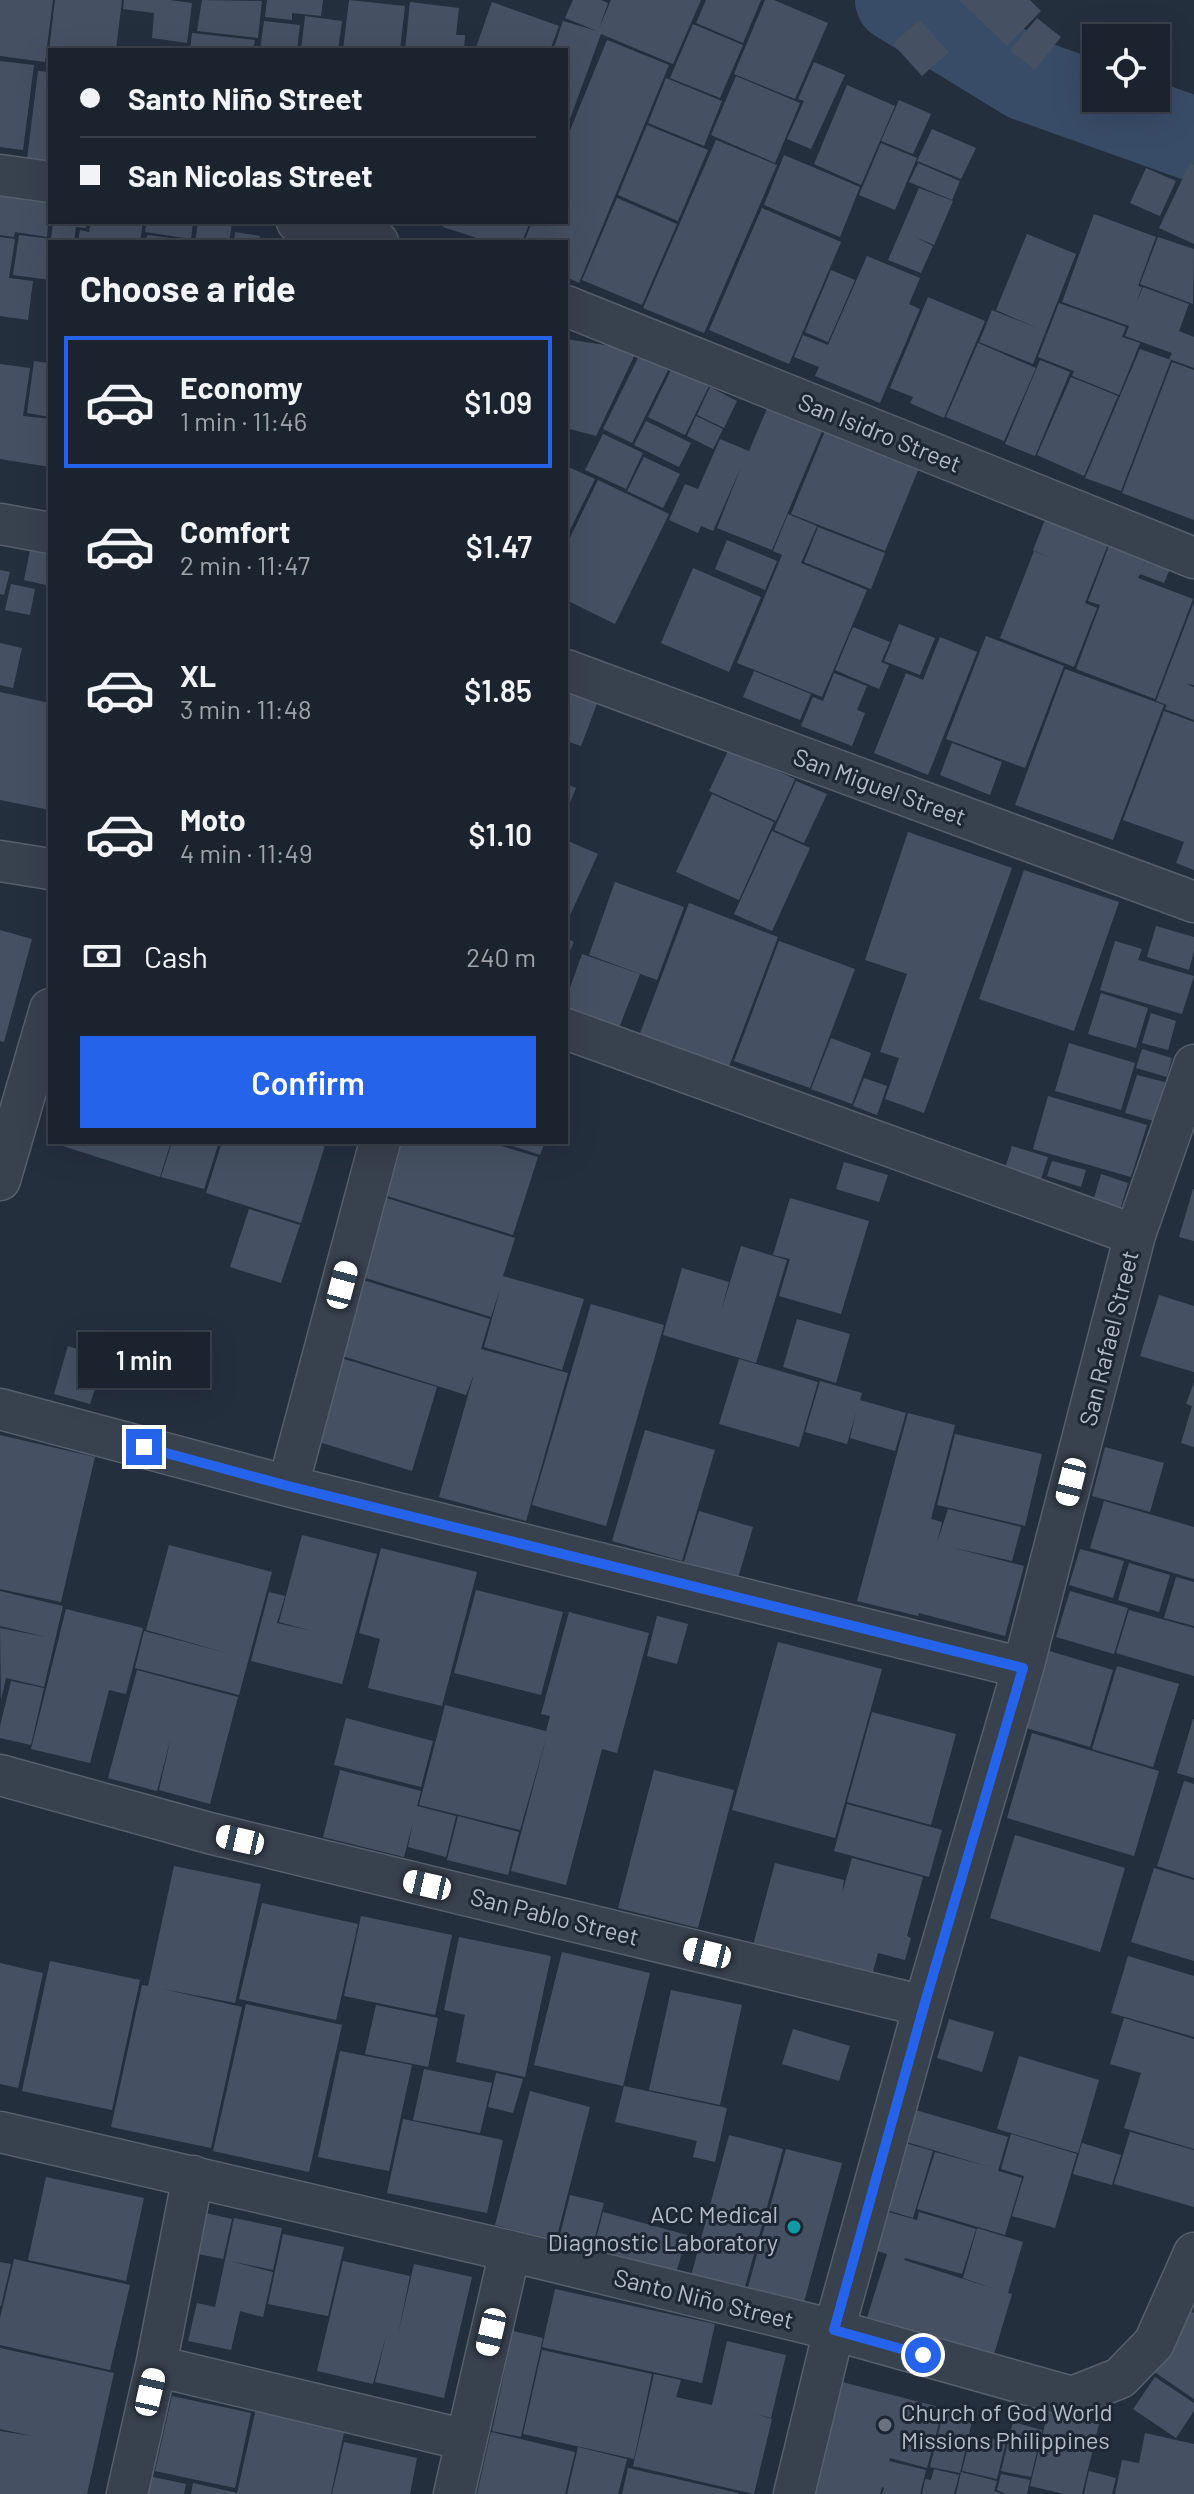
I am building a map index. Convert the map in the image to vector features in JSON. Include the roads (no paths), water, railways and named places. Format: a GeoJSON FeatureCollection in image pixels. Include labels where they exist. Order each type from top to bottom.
{"type":"FeatureCollection","features":[{"type":"Feature","properties":{"kind":"street"},"geometry":{"type":"LineString","coordinates":[[0,175],[48,182]]}},
{"type":"Feature","properties":{"kind":"street"},"geometry":{"type":"LineString","coordinates":[[305,224],[370,240]]}},
{"type":"Feature","properties":{"kind":"street","name":"San Isidro Street"},"geometry":{"type":"LineString","coordinates":[[568,307],[1194,558]]}},
{"type":"Feature","properties":{"kind":"street"},"geometry":{"type":"LineString","coordinates":[[0,524],[48,533]]}},
{"type":"Feature","properties":{"kind":"street","name":"San Miguel Street"},"geometry":{"type":"LineString","coordinates":[[568,671],[1194,902]]}},
{"type":"Feature","properties":{"kind":"street"},"geometry":{"type":"LineString","coordinates":[[0,861],[48,869]]}},
{"type":"Feature","properties":{"kind":"street"},"geometry":{"type":"LineString","coordinates":[[0,1180],[48,1016]]}},
{"type":"Feature","properties":{"kind":"street"},"geometry":{"type":"LineString","coordinates":[[568,1030],[1135,1235]]}},
{"type":"Feature","properties":{"kind":"street","name":"San Rafael Street"},"geometry":{"type":"LineString","coordinates":[[794,2494],[834,2330],[924,2006],[1023,1668],[1135,1235],[1194,1065]]}},
{"type":"Feature","properties":{"kind":"street"},"geometry":{"type":"LineString","coordinates":[[288,1486],[379,1144]]}},
{"type":"Feature","properties":{"kind":"street"},"geometry":{"type":"LineString","coordinates":[[0,1409],[288,1486],[1023,1668]]}},
{"type":"Feature","properties":{"kind":"street","name":"San Pablo Street"},"geometry":{"type":"LineString","coordinates":[[0,1775],[209,1833],[924,2006]]}},
{"type":"Feature","properties":{"kind":"street","name":"Santo Niño Street"},"geometry":{"type":"LineString","coordinates":[[0,2132],[834,2330],[1072,2397],[1120,2378],[1154,2343],[1194,2253]]}},
{"type":"Feature","properties":{"kind":"street"},"geometry":{"type":"LineString","coordinates":[[127,2494],[193,2176]]}},
{"type":"Feature","properties":{"kind":"street"},"geometry":{"type":"LineString","coordinates":[[454,2494],[510,2251]]}},
{"type":"Feature","properties":{"kind":"street"},"geometry":{"type":"LineString","coordinates":[[156,2366],[466,2440]]}},
{"type":"Feature","properties":{"kind":"waterway"},"geometry":{"type":"LineString","coordinates":[[897,0],[1026,79],[1194,139]]}},
{"type":"Feature","properties":{"kind":"place","name":"ACC Medical Diagnostic Laboratory"},"geometry":{"type":"Point","coordinates":[794,2227]}},
{"type":"Feature","properties":{"kind":"place","name":"Church of God World Missions Philippines"},"geometry":{"type":"Point","coordinates":[885,2425]}}]}
